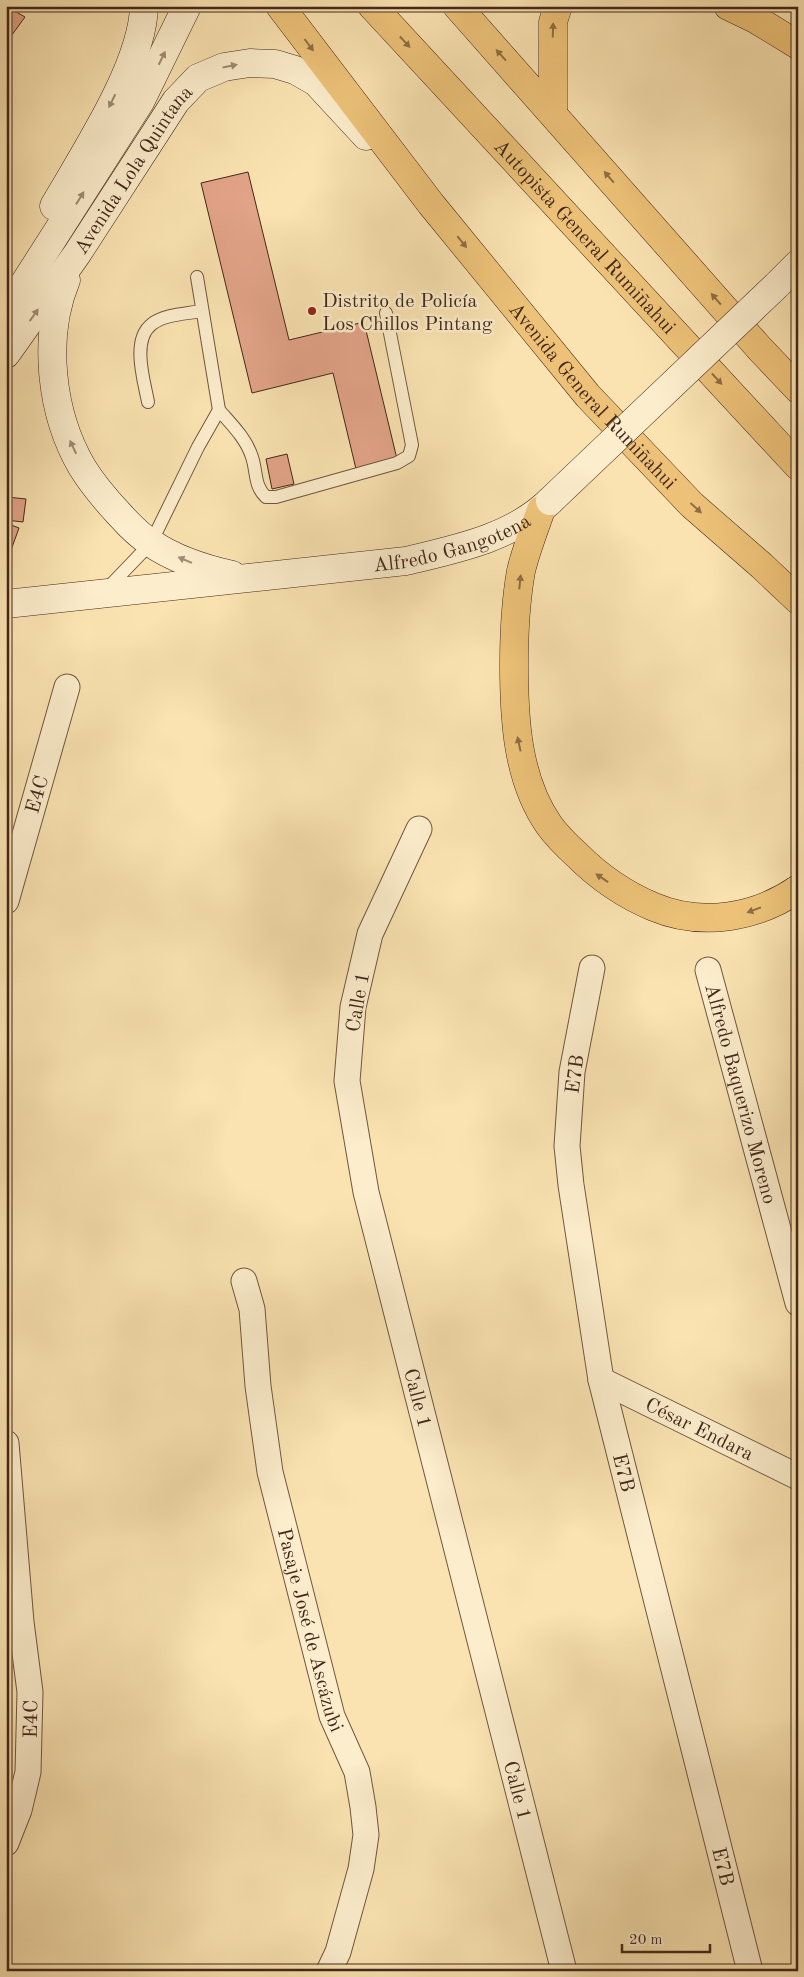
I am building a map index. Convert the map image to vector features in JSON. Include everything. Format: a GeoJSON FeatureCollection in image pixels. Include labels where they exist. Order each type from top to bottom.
{"type":"FeatureCollection","features":[{"type":"Feature","properties":{"kind":"main road"},"geometry":{"type":"LineString","coordinates":[[6,280],[37,235],[103,119],[133,58],[144,18],[144,6]]}},
{"type":"Feature","properties":{"kind":"main road","name":"Avenida Lola Quintana"},"geometry":{"type":"LineString","coordinates":[[6,312],[140,102],[187,6]]}},
{"type":"Feature","properties":{"kind":"main road","name":"Avenida General Rumiñahui"},"geometry":{"type":"LineString","coordinates":[[280,6],[431,204],[588,396],[692,505],[798,600]]}},
{"type":"Feature","properties":{"kind":"main road","name":"Autopista General Rumiñahui"},"geometry":{"type":"LineString","coordinates":[[372,6],[798,466]]}},
{"type":"Feature","properties":{"kind":"main road"},"geometry":{"type":"LineString","coordinates":[[457,6],[760,349],[798,389]]}},
{"type":"Feature","properties":{"kind":"main road"},"geometry":{"type":"LineString","coordinates":[[553,113],[553,22],[558,6]]}},
{"type":"Feature","properties":{"kind":"main road"},"geometry":{"type":"LineString","coordinates":[[728,6],[757,20],[798,45]]}},
{"type":"Feature","properties":{"kind":"main road","name":"Avenida Lola Quintana"},"geometry":{"type":"LineString","coordinates":[[6,354],[77,254],[176,101],[198,78],[224,67],[250,63],[275,64],[295,70],[316,82],[431,204]]}},
{"type":"Feature","properties":{"kind":"main road"},"geometry":{"type":"LineString","coordinates":[[77,254],[63,288],[55,324],[53,361],[57,398],[66,433],[82,466],[102,497],[151,543],[186,561],[216,571],[248,578]]}},
{"type":"Feature","properties":{"kind":"main road","name":"Alfredo Gangotena"},"geometry":{"type":"LineString","coordinates":[[6,604],[406,561],[460,548],[501,533],[545,505],[798,264]]}},
{"type":"Feature","properties":{"kind":"main road"},"geometry":{"type":"LineString","coordinates":[[760,349],[798,374]]}},
{"type":"Feature","properties":{"kind":"main road"},"geometry":{"type":"LineString","coordinates":[[545,505],[521,571],[514,643],[514,685],[516,727],[526,774],[538,805],[549,824],[562,841],[597,875],[633,899],[668,913],[707,918],[730,917],[754,912],[798,889]]}},
{"type":"Feature","properties":{"kind":"street","name":"E4C"},"geometry":{"type":"LineString","coordinates":[[6,902],[67,687]]}},
{"type":"Feature","properties":{"kind":"street","name":"Calle 1"},"geometry":{"type":"LineString","coordinates":[[420,829],[370,934],[353,1007],[346,1081],[366,1192],[564,1971]]}},
{"type":"Feature","properties":{"kind":"street","name":"E7B"},"geometry":{"type":"LineString","coordinates":[[592,968],[572,1072],[567,1146],[571,1185],[601,1380],[750,1971]]}},
{"type":"Feature","properties":{"kind":"street","name":"Alfredo Baquerizo Moreno"},"geometry":{"type":"LineString","coordinates":[[708,970],[798,1303]]}},
{"type":"Feature","properties":{"kind":"street","name":"Pasaje José de Ascázubi"},"geometry":{"type":"LineString","coordinates":[[244,1281],[252,1309],[258,1386],[270,1472],[332,1716],[357,1772],[363,1807],[366,1834],[361,1869],[338,1952],[329,1971]]}},
{"type":"Feature","properties":{"kind":"street","name":"César Endara"},"geometry":{"type":"LineString","coordinates":[[601,1380],[798,1477]]}},
{"type":"Feature","properties":{"kind":"street","name":"E4C"},"geometry":{"type":"LineString","coordinates":[[6,1443],[14,1620],[30,1692],[28,1772],[19,1810],[6,1843]]}},
{"type":"Feature","properties":{"kind":"lane"},"geometry":{"type":"LineString","coordinates":[[197,277],[218,410],[241,434],[252,457],[258,490],[266,497],[276,496],[397,463],[409,456],[412,445],[386,313]]}},
{"type":"Feature","properties":{"kind":"lane"},"geometry":{"type":"LineString","coordinates":[[148,402],[139,359],[144,333],[152,324],[167,317],[201,311]]}},
{"type":"Feature","properties":{"kind":"lane"},"geometry":{"type":"LineString","coordinates":[[104,593],[151,543],[218,410]]}},
{"type":"Feature","properties":{"kind":"building"},"geometry":{"type":"Polygon","coordinates":[[[6,6],[25,17],[6,43],[6,6]]]}},
{"type":"Feature","properties":{"kind":"building"},"geometry":{"type":"Polygon","coordinates":[[[248,172],[289,340],[364,322],[397,459],[356,469],[333,373],[252,393],[201,183],[248,172]]]}},
{"type":"Feature","properties":{"kind":"building"},"geometry":{"type":"Polygon","coordinates":[[[287,454],[294,484],[272,489],[266,459],[287,454]]]}},
{"type":"Feature","properties":{"kind":"building"},"geometry":{"type":"Polygon","coordinates":[[[7,497],[26,499],[23,522],[6,520],[7,497]]]}},
{"type":"Feature","properties":{"kind":"building"},"geometry":{"type":"Polygon","coordinates":[[[6,523],[19,528],[6,564],[6,523]]]}},
{"type":"Feature","properties":{"kind":"place","name":"Distrito de Policía Los Chillos Pintang"},"geometry":{"type":"Point","coordinates":[312,311]}}]}
